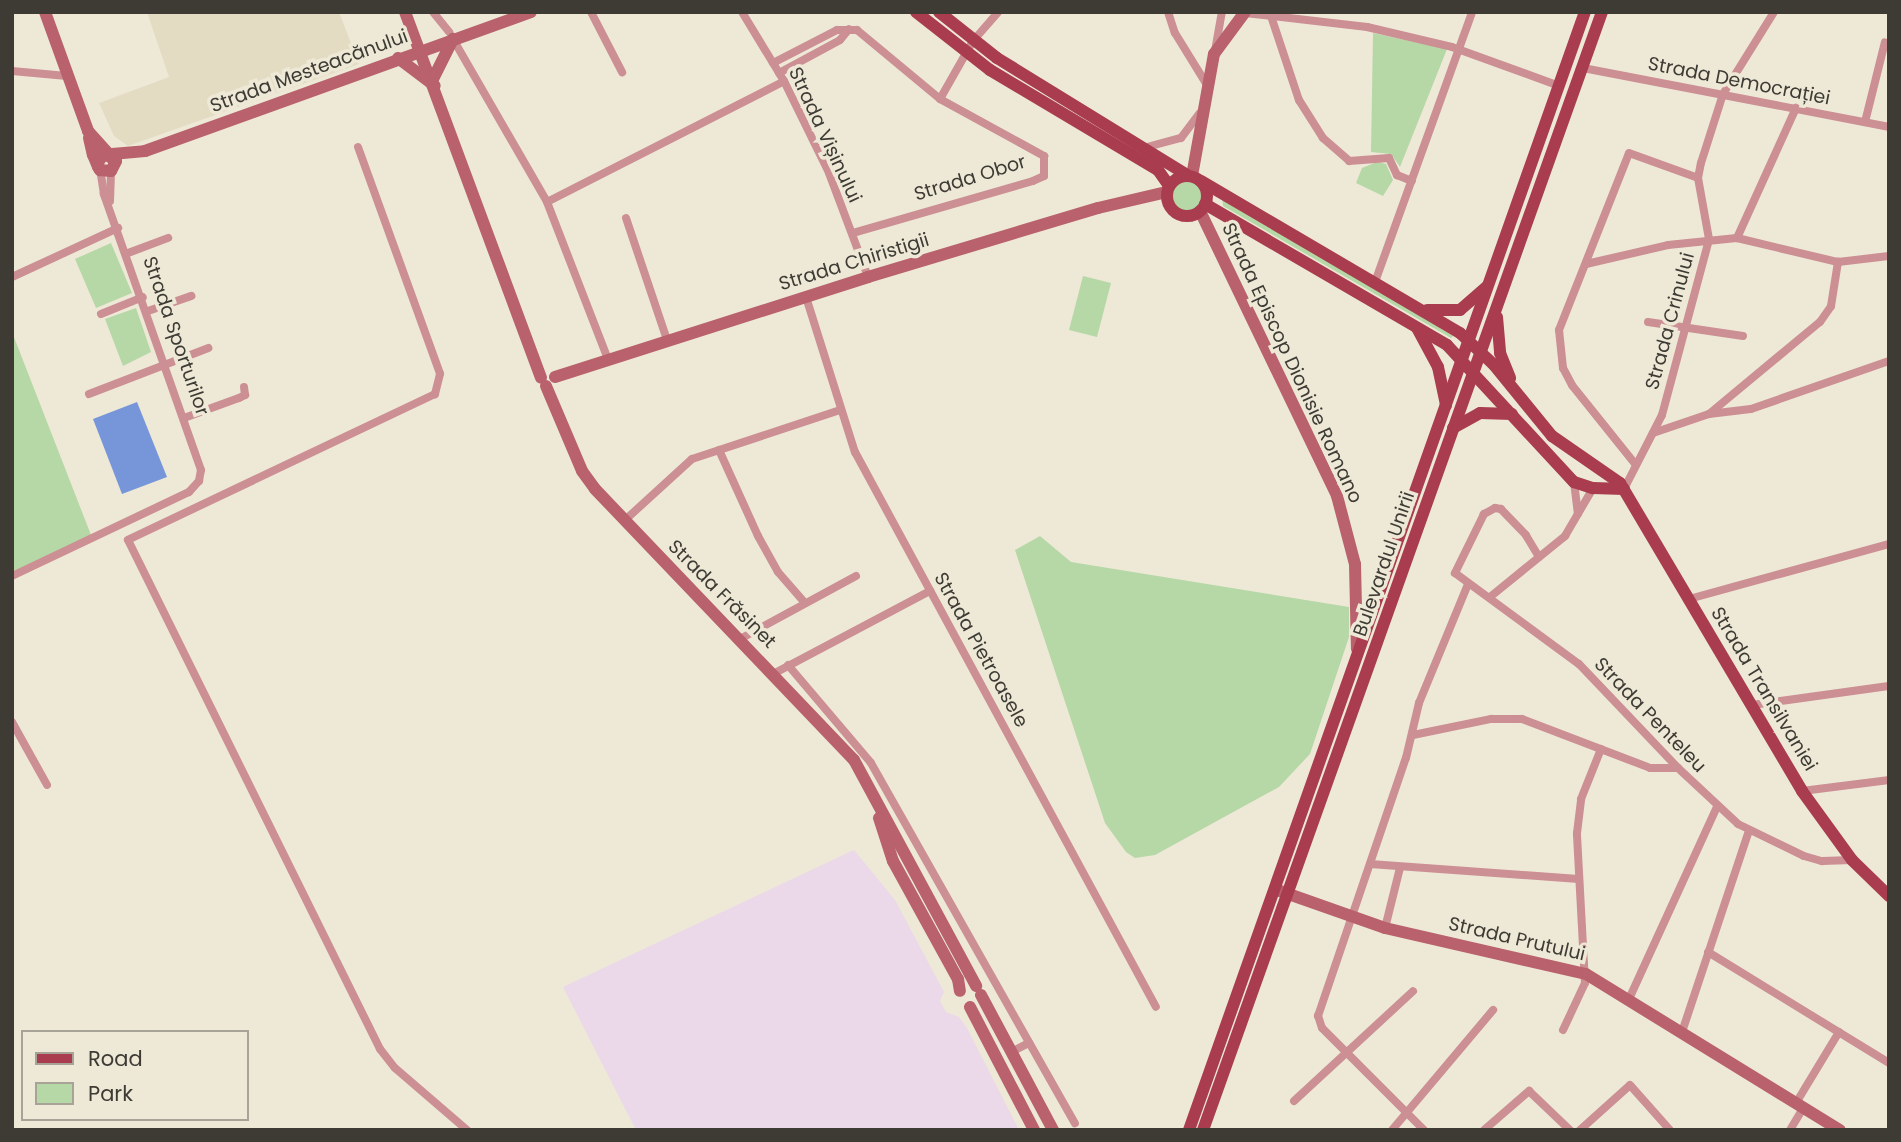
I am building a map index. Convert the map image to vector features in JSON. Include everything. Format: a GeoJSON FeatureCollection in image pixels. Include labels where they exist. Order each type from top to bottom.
{"type":"FeatureCollection","features":[{"type":"Feature","properties":{"kind":"main road","name":"Strada Sporturilor"},"geometry":{"type":"LineString","coordinates":[[45,12],[88,131],[105,168]]}},
{"type":"Feature","properties":{"kind":"main road"},"geometry":{"type":"LineString","coordinates":[[405,12],[422,50],[534,352],[550,379]]}},
{"type":"Feature","properties":{"kind":"main road","name":"Strada Mesteacănului"},"geometry":{"type":"LineString","coordinates":[[105,168],[422,50],[451,36],[531,12]]}},
{"type":"Feature","properties":{"kind":"main road"},"geometry":{"type":"LineString","coordinates":[[916,12],[967,54],[1146,162],[1168,189],[1175,212],[1186,216],[1203,207]]}},
{"type":"Feature","properties":{"kind":"main road"},"geometry":{"type":"LineString","coordinates":[[939,12],[973,41],[1193,177],[1414,306],[1446,313],[1460,310],[1476,300],[1496,272]]}},
{"type":"Feature","properties":{"kind":"main road","name":"Bulevardul Unirii"},"geometry":{"type":"LineString","coordinates":[[1189,1130],[1356,657],[1496,272],[1586,12]]}},
{"type":"Feature","properties":{"kind":"main road","name":"Bulevardul Unirii"},"geometry":{"type":"LineString","coordinates":[[1203,1130],[1453,428],[1498,310],[1602,12]]}},
{"type":"Feature","properties":{"kind":"main road"},"geometry":{"type":"LineString","coordinates":[[1245,13],[1214,54],[1207,85],[1193,177],[1203,207],[1415,324],[1464,360],[1574,482],[1593,488],[1624,489]]}},
{"type":"Feature","properties":{"kind":"main road"},"geometry":{"type":"LineString","coordinates":[[434,83],[451,36]]}},
{"type":"Feature","properties":{"kind":"main road"},"geometry":{"type":"LineString","coordinates":[[398,58],[434,83]]}},
{"type":"Feature","properties":{"kind":"main road","name":"Strada Sporturilor"},"geometry":{"type":"LineString","coordinates":[[88,131],[110,153]]}},
{"type":"Feature","properties":{"kind":"main road"},"geometry":{"type":"LineString","coordinates":[[105,168],[101,154],[110,153]]}},
{"type":"Feature","properties":{"kind":"main road","name":"Strada Mesteacănului"},"geometry":{"type":"LineString","coordinates":[[110,153],[141,153]]}},
{"type":"Feature","properties":{"kind":"main road"},"geometry":{"type":"LineString","coordinates":[[1168,189],[1193,177]]}},
{"type":"Feature","properties":{"kind":"main road","name":"Strada Chiristigii"},"geometry":{"type":"LineString","coordinates":[[550,379],[868,277],[1168,189]]}},
{"type":"Feature","properties":{"kind":"main road","name":"Strada Episcop Dionisie Romano"},"geometry":{"type":"LineString","coordinates":[[1203,207],[1337,496],[1355,564],[1356,657]]}},
{"type":"Feature","properties":{"kind":"main road","name":"Strada Transilvaniei"},"geometry":{"type":"LineString","coordinates":[[1414,306],[1471,341],[1552,436],[1601,469],[1624,489],[1802,791],[1852,860],[1889,896]]}},
{"type":"Feature","properties":{"kind":"main road"},"geometry":{"type":"LineString","coordinates":[[1498,310],[1500,353],[1522,403]]}},
{"type":"Feature","properties":{"kind":"main road"},"geometry":{"type":"LineString","coordinates":[[1415,324],[1438,367],[1446,407]]}},
{"type":"Feature","properties":{"kind":"main road","name":"Strada Frăsinet"},"geometry":{"type":"LineString","coordinates":[[550,379],[560,419],[582,471],[624,521],[848,752],[1013,1051],[1053,1130]]}},
{"type":"Feature","properties":{"kind":"main road"},"geometry":{"type":"LineString","coordinates":[[1453,428],[1480,413],[1512,414]]}},
{"type":"Feature","properties":{"kind":"main road"},"geometry":{"type":"LineString","coordinates":[[1574,482],[1586,461]]}},
{"type":"Feature","properties":{"kind":"main road"},"geometry":{"type":"LineString","coordinates":[[1593,488],[1601,469]]}},
{"type":"Feature","properties":{"kind":"main road","name":"Strada Frăsinet"},"geometry":{"type":"LineString","coordinates":[[869,788],[893,861],[958,979],[961,1002],[970,1007]]}},
{"type":"Feature","properties":{"kind":"main road","name":"Strada Prutului"},"geometry":{"type":"LineString","coordinates":[[1275,889],[1385,928],[1586,974],[1840,1130]]}},
{"type":"Feature","properties":{"kind":"main road"},"geometry":{"type":"LineString","coordinates":[[960,991],[978,991],[970,1007],[1034,1130]]}},
{"type":"Feature","properties":{"kind":"street"},"geometry":{"type":"LineString","coordinates":[[433,12],[451,36],[547,202],[608,359]]}},
{"type":"Feature","properties":{"kind":"street"},"geometry":{"type":"LineString","coordinates":[[591,12],[622,72]]}},
{"type":"Feature","properties":{"kind":"street","name":"Strada Vișinului"},"geometry":{"type":"LineString","coordinates":[[742,12],[781,77],[829,173],[868,277]]}},
{"type":"Feature","properties":{"kind":"street"},"geometry":{"type":"LineString","coordinates":[[940,99],[973,41],[998,12]]}},
{"type":"Feature","properties":{"kind":"street"},"geometry":{"type":"LineString","coordinates":[[1168,12],[1174,33],[1207,85]]}},
{"type":"Feature","properties":{"kind":"street"},"geometry":{"type":"LineString","coordinates":[[1214,54],[1222,12]]}},
{"type":"Feature","properties":{"kind":"street"},"geometry":{"type":"LineString","coordinates":[[1375,282],[1472,12]]}},
{"type":"Feature","properties":{"kind":"street"},"geometry":{"type":"LineString","coordinates":[[1586,264],[1709,239],[1698,178],[1723,94],[1774,12]]}},
{"type":"Feature","properties":{"kind":"street"},"geometry":{"type":"LineString","coordinates":[[1245,13],[1367,27],[1460,49],[1560,86]]}},
{"type":"Feature","properties":{"kind":"street"},"geometry":{"type":"LineString","coordinates":[[1271,16],[1294,89],[1322,138],[1349,161],[1389,158],[1396,175],[1412,181]]}},
{"type":"Feature","properties":{"kind":"street"},"geometry":{"type":"LineString","coordinates":[[547,202],[781,77],[840,40],[849,29]]}},
{"type":"Feature","properties":{"kind":"street"},"geometry":{"type":"LineString","coordinates":[[773,63],[837,30],[849,29]]}},
{"type":"Feature","properties":{"kind":"street","name":"Strada Obor"},"geometry":{"type":"LineString","coordinates":[[849,29],[862,33],[940,99],[1002,135],[1036,149],[1047,165],[1044,176],[853,233]]}},
{"type":"Feature","properties":{"kind":"street"},"geometry":{"type":"LineString","coordinates":[[1865,122],[1885,42]]}},
{"type":"Feature","properties":{"kind":"street","name":"Strada Democrației"},"geometry":{"type":"LineString","coordinates":[[1583,68],[1889,127]]}},
{"type":"Feature","properties":{"kind":"street"},"geometry":{"type":"LineString","coordinates":[[12,71],[67,76]]}},
{"type":"Feature","properties":{"kind":"street"},"geometry":{"type":"LineString","coordinates":[[1147,147],[1164,146],[1181,138],[1203,107]]}},
{"type":"Feature","properties":{"kind":"street"},"geometry":{"type":"LineString","coordinates":[[1737,238],[1796,108]]}},
{"type":"Feature","properties":{"kind":"street"},"geometry":{"type":"LineString","coordinates":[[358,146],[440,374],[435,394],[128,540],[380,1049],[395,1068],[467,1130]]}},
{"type":"Feature","properties":{"kind":"street"},"geometry":{"type":"LineString","coordinates":[[1636,465],[1563,368],[1559,330],[1629,153],[1698,178]]}},
{"type":"Feature","properties":{"kind":"street","name":"Strada Sporturilor"},"geometry":{"type":"LineString","coordinates":[[12,576],[189,492],[199,481],[201,470],[110,204],[105,168]]}},
{"type":"Feature","properties":{"kind":"street"},"geometry":{"type":"LineString","coordinates":[[625,218],[667,340]]}},
{"type":"Feature","properties":{"kind":"street"},"geometry":{"type":"LineString","coordinates":[[12,277],[118,228]]}},
{"type":"Feature","properties":{"kind":"street"},"geometry":{"type":"LineString","coordinates":[[128,253],[168,238]]}},
{"type":"Feature","properties":{"kind":"street","name":"Strada Crinului"},"geometry":{"type":"LineString","coordinates":[[1624,489],[1653,433],[1709,239],[1737,238],[1839,262]]}},
{"type":"Feature","properties":{"kind":"street"},"geometry":{"type":"LineString","coordinates":[[1709,414],[1828,314],[1839,262],[1889,256]]}},
{"type":"Feature","properties":{"kind":"street"},"geometry":{"type":"LineString","coordinates":[[148,311],[191,296]]}},
{"type":"Feature","properties":{"kind":"street"},"geometry":{"type":"LineString","coordinates":[[101,314],[143,297]]}},
{"type":"Feature","properties":{"kind":"street","name":"Strada Pietroasele"},"geometry":{"type":"LineString","coordinates":[[806,297],[855,452],[1156,1007]]}},
{"type":"Feature","properties":{"kind":"street"},"geometry":{"type":"LineString","coordinates":[[1648,322],[1743,336]]}},
{"type":"Feature","properties":{"kind":"street"},"geometry":{"type":"LineString","coordinates":[[89,394],[208,348]]}},
{"type":"Feature","properties":{"kind":"street"},"geometry":{"type":"LineString","coordinates":[[1653,433],[1709,414],[1751,409],[1889,361]]}},
{"type":"Feature","properties":{"kind":"street"},"geometry":{"type":"LineString","coordinates":[[184,418],[239,398],[244,395],[244,387]]}},
{"type":"Feature","properties":{"kind":"street"},"geometry":{"type":"LineString","coordinates":[[624,521],[677,469],[719,450],[840,410]]}},
{"type":"Feature","properties":{"kind":"street"},"geometry":{"type":"LineString","coordinates":[[719,450],[735,493],[764,548],[803,601]]}},
{"type":"Feature","properties":{"kind":"street"},"geometry":{"type":"LineString","coordinates":[[1574,482],[1578,514]]}},
{"type":"Feature","properties":{"kind":"street"},"geometry":{"type":"LineString","coordinates":[[1490,597],[1565,536],[1593,488]]}},
{"type":"Feature","properties":{"kind":"street"},"geometry":{"type":"LineString","coordinates":[[1424,1130],[1318,1020],[1413,735],[1419,703],[1468,584],[1455,570],[1489,511],[1501,509],[1539,557]]}},
{"type":"Feature","properties":{"kind":"street"},"geometry":{"type":"LineString","coordinates":[[1689,599],[1889,544]]}},
{"type":"Feature","properties":{"kind":"street"},"geometry":{"type":"LineString","coordinates":[[740,639],[803,601],[856,576]]}},
{"type":"Feature","properties":{"kind":"street","name":"Strada Penteleu"},"geometry":{"type":"LineString","coordinates":[[1468,584],[1490,597],[1599,682],[1717,807],[1749,831],[1813,858],[1852,860]]}},
{"type":"Feature","properties":{"kind":"street"},"geometry":{"type":"LineString","coordinates":[[773,674],[930,591]]}},
{"type":"Feature","properties":{"kind":"street"},"geometry":{"type":"LineString","coordinates":[[788,665],[871,763],[1075,1123]]}},
{"type":"Feature","properties":{"kind":"street"},"geometry":{"type":"LineString","coordinates":[[1752,705],[1889,686]]}},
{"type":"Feature","properties":{"kind":"street"},"geometry":{"type":"LineString","coordinates":[[1413,735],[1507,717],[1541,723],[1650,768],[1678,768]]}},
{"type":"Feature","properties":{"kind":"street"},"geometry":{"type":"LineString","coordinates":[[12,722],[47,785]]}},
{"type":"Feature","properties":{"kind":"street"},"geometry":{"type":"LineString","coordinates":[[1563,1030],[1586,974],[1578,879],[1581,799],[1601,749]]}},
{"type":"Feature","properties":{"kind":"street"},"geometry":{"type":"LineString","coordinates":[[1802,791],[1889,780]]}},
{"type":"Feature","properties":{"kind":"street"},"geometry":{"type":"LineString","coordinates":[[1629,999],[1717,807]]}},
{"type":"Feature","properties":{"kind":"street"},"geometry":{"type":"LineString","coordinates":[[1682,1032],[1749,831]]}},
{"type":"Feature","properties":{"kind":"street"},"geometry":{"type":"LineString","coordinates":[[1370,864],[1400,869],[1578,879]]}},
{"type":"Feature","properties":{"kind":"street"},"geometry":{"type":"LineString","coordinates":[[1385,928],[1400,869]]}},
{"type":"Feature","properties":{"kind":"street"},"geometry":{"type":"LineString","coordinates":[[1708,952],[1889,1063]]}},
{"type":"Feature","properties":{"kind":"street"},"geometry":{"type":"LineString","coordinates":[[1294,1101],[1413,991]]}},
{"type":"Feature","properties":{"kind":"street"},"geometry":{"type":"LineString","coordinates":[[1392,1130],[1493,1010]]}},
{"type":"Feature","properties":{"kind":"street"},"geometry":{"type":"LineString","coordinates":[[1790,1130],[1800,1105],[1839,1032]]}},
{"type":"Feature","properties":{"kind":"street"},"geometry":{"type":"LineString","coordinates":[[1013,1051],[1029,1043]]}},
{"type":"Feature","properties":{"kind":"street"},"geometry":{"type":"LineString","coordinates":[[1580,1130],[1630,1085],[1670,1130]]}},
{"type":"Feature","properties":{"kind":"street"},"geometry":{"type":"LineString","coordinates":[[1484,1130],[1526,1091],[1537,1096],[1570,1130]]}},
{"type":"Feature","properties":{"kind":"shaded area"},"geometry":{"type":"Polygon","coordinates":[[[147,12],[339,12],[359,64],[128,146],[114,136],[99,103],[169,77],[147,12]]]}},
{"type":"Feature","properties":{"kind":"shaded area"},"geometry":{"type":"Polygon","coordinates":[[[854,850],[895,900],[944,992],[940,1001],[946,1012],[959,1017],[967,1028],[1019,1130],[636,1130],[563,987],[854,850]]]}},
{"type":"Feature","properties":{"kind":"green space"},"geometry":{"type":"Polygon","coordinates":[[[1373,33],[1447,49],[1400,167],[1391,154],[1371,152],[1373,33]]]}},
{"type":"Feature","properties":{"kind":"green space"},"geometry":{"type":"Polygon","coordinates":[[[1377,162],[1386,164],[1393,180],[1383,196],[1356,183],[1362,168],[1377,162]]]}},
{"type":"Feature","properties":{"kind":"green space"},"geometry":{"type":"Polygon","coordinates":[[[1186,179],[1198,184],[1203,196],[1198,208],[1186,213],[1174,208],[1169,196],[1174,184],[1186,179]]]}},
{"type":"Feature","properties":{"kind":"green space"},"geometry":{"type":"Polygon","coordinates":[[[1222,197],[1453,336],[1451,338],[1223,206],[1222,197]]]}},
{"type":"Feature","properties":{"kind":"green space"},"geometry":{"type":"Polygon","coordinates":[[[111,243],[132,293],[96,308],[75,259],[111,243]]]}},
{"type":"Feature","properties":{"kind":"green space"},"geometry":{"type":"Polygon","coordinates":[[[1083,276],[1111,283],[1097,337],[1069,330],[1083,276]]]}},
{"type":"Feature","properties":{"kind":"green space"},"geometry":{"type":"Polygon","coordinates":[[[136,308],[151,352],[123,366],[105,319],[136,308]]]}},
{"type":"Feature","properties":{"kind":"green space"},"geometry":{"type":"Polygon","coordinates":[[[12,332],[91,535],[12,572],[12,332]]]}},
{"type":"Feature","properties":{"kind":"green space"},"geometry":{"type":"Polygon","coordinates":[[[1040,536],[1071,562],[1349,607],[1349,637],[1310,754],[1279,787],[1155,855],[1135,858],[1126,852],[1105,823],[1015,550],[1040,536]]]}},
{"type":"Feature","properties":{"kind":"water"},"geometry":{"type":"Polygon","coordinates":[[[137,402],[167,477],[122,494],[93,419],[137,402]]]}}]}
